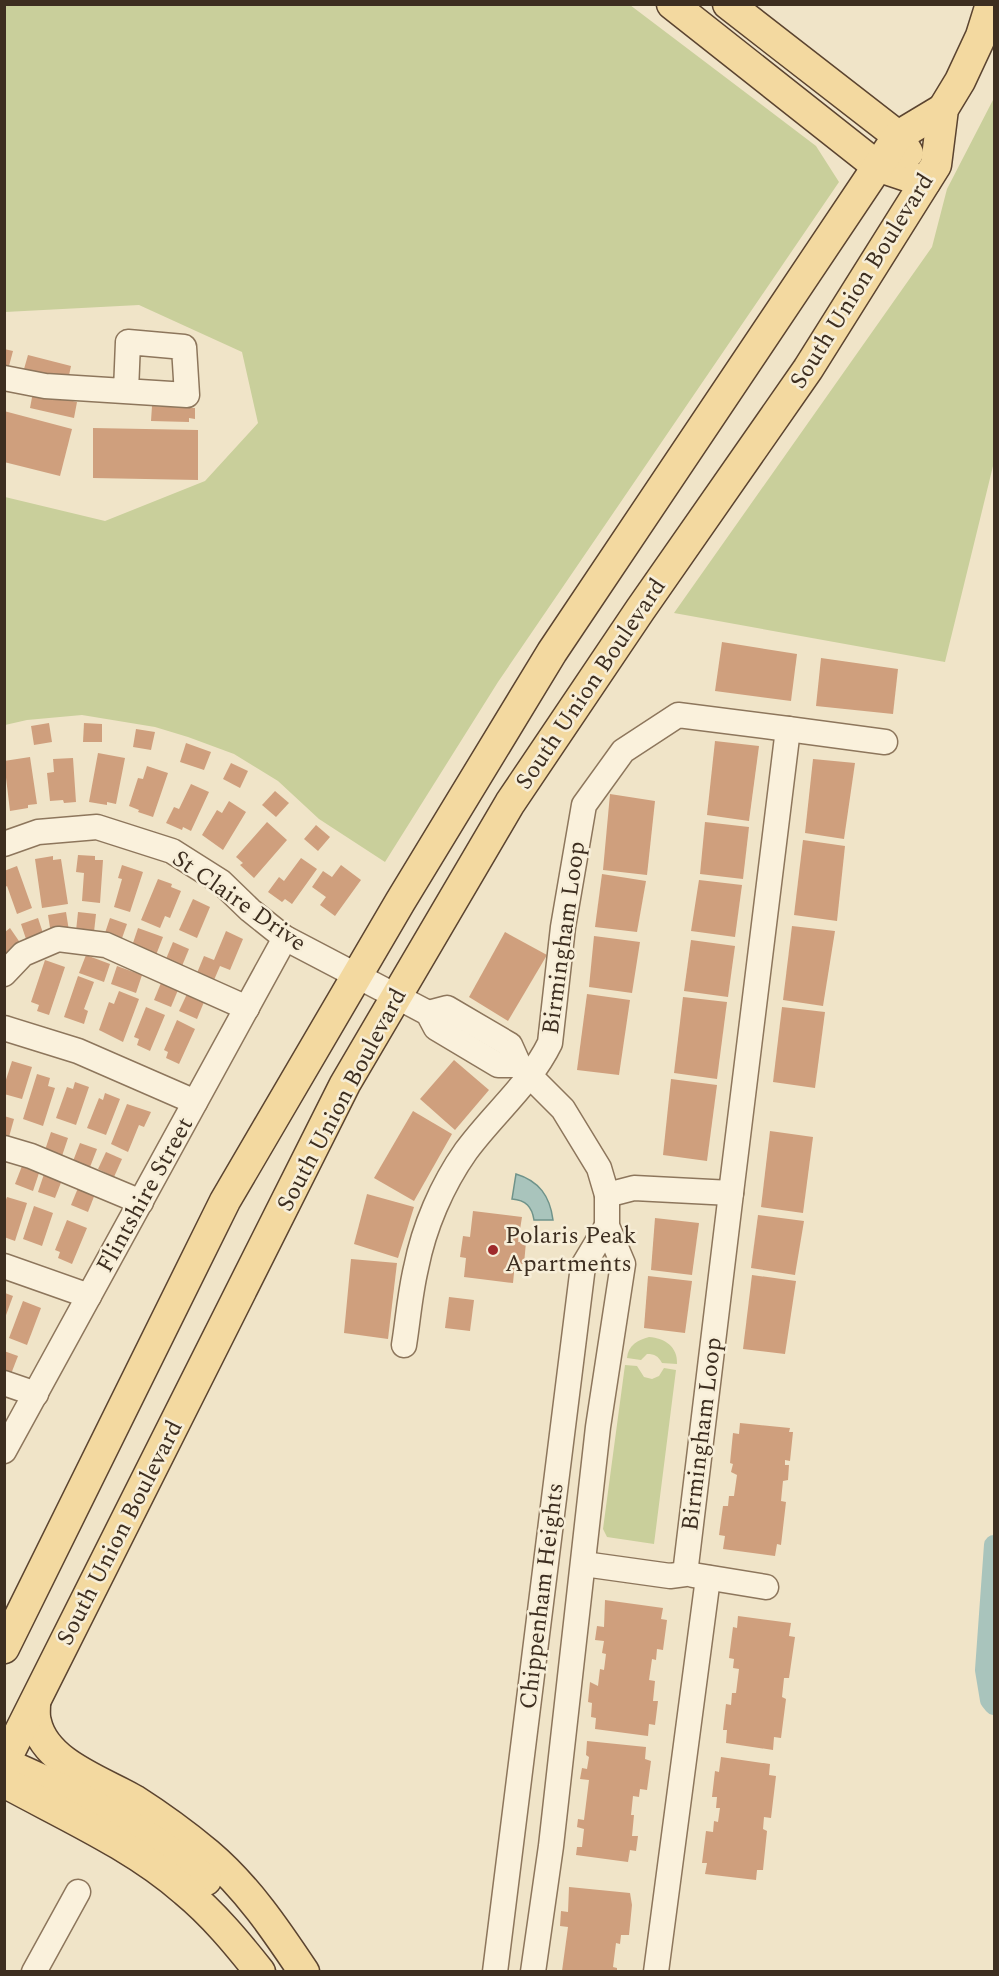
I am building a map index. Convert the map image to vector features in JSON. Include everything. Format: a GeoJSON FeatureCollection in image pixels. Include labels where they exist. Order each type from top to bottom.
{"type":"FeatureCollection","features":[{"type":"Feature","properties":{"kind":"main road"},"geometry":{"type":"LineString","coordinates":[[672,4],[877,166],[925,182]]}},
{"type":"Feature","properties":{"kind":"main road"},"geometry":{"type":"LineString","coordinates":[[728,4],[898,136],[925,182]]}},
{"type":"Feature","properties":{"kind":"main road"},"geometry":{"type":"LineString","coordinates":[[943,109],[960,81],[981,36],[991,4]]}},
{"type":"Feature","properties":{"kind":"main road","name":"South Union Boulevard"},"geometry":{"type":"LineString","coordinates":[[4,1648],[225,1201],[358,974],[552,652],[898,136],[943,109]]}},
{"type":"Feature","properties":{"kind":"main road","name":"South Union Boulevard"},"geometry":{"type":"LineString","coordinates":[[5,1763],[345,1084],[510,803],[640,610],[808,369],[936,165],[943,109]]}},
{"type":"Feature","properties":{"kind":"main road"},"geometry":{"type":"LineString","coordinates":[[35,1704],[35,1721],[40,1735],[66,1764],[134,1800],[209,1855],[248,1894],[302,1971]]}},
{"type":"Feature","properties":{"kind":"main road"},"geometry":{"type":"LineString","coordinates":[[5,1763],[79,1797],[149,1837],[242,1909],[302,1971]]}},
{"type":"Feature","properties":{"kind":"main road"},"geometry":{"type":"LineString","coordinates":[[4,1782],[125,1849],[158,1870],[186,1891],[223,1928],[260,1971]]}},
{"type":"Feature","properties":{"kind":"street"},"geometry":{"type":"LineString","coordinates":[[4,378],[45,387],[126,391]]}},
{"type":"Feature","properties":{"kind":"street","name":"Birmingham Loop"},"geometry":{"type":"LineString","coordinates":[[404,1345],[416,1268],[427,1229],[446,1184],[524,1069],[550,1043],[563,927],[584,805],[623,751],[678,715],[885,742]]}},
{"type":"Feature","properties":{"kind":"street","name":"Birmingham Loop"},"geometry":{"type":"LineString","coordinates":[[685,1574],[788,729]]}},
{"type":"Feature","properties":{"kind":"street","name":"St Claire Drive"},"geometry":{"type":"LineString","coordinates":[[4,844],[38,832],[98,827],[172,851],[221,882],[250,910],[285,938],[358,974],[396,997]]}},
{"type":"Feature","properties":{"kind":"street","name":"Flintshire Street"},"geometry":{"type":"LineString","coordinates":[[4,1451],[285,938]]}},
{"type":"Feature","properties":{"kind":"street"},"geometry":{"type":"LineString","coordinates":[[4,974],[23,954],[58,939],[106,945],[247,1008]]}},
{"type":"Feature","properties":{"kind":"street","name":"Chippenham Heights"},"geometry":{"type":"LineString","coordinates":[[396,997],[428,1013],[447,1008],[510,1045],[524,1069],[563,1109],[599,1168],[607,1195],[607,1226],[623,1264],[598,1427],[551,1846],[533,1971]]}},
{"type":"Feature","properties":{"kind":"street"},"geometry":{"type":"LineString","coordinates":[[4,1028],[78,1051],[195,1102]]}},
{"type":"Feature","properties":{"kind":"street"},"geometry":{"type":"LineString","coordinates":[[4,1148],[31,1156],[141,1202]]}},
{"type":"Feature","properties":{"kind":"street"},"geometry":{"type":"LineString","coordinates":[[607,1195],[634,1188],[731,1193]]}},
{"type":"Feature","properties":{"kind":"street","name":"Chippenham Heights"},"geometry":{"type":"LineString","coordinates":[[495,1971],[583,1266],[607,1226]]}},
{"type":"Feature","properties":{"kind":"street"},"geometry":{"type":"LineString","coordinates":[[4,1266],[90,1296]]}},
{"type":"Feature","properties":{"kind":"street"},"geometry":{"type":"LineString","coordinates":[[4,1383],[36,1394]]}},
{"type":"Feature","properties":{"kind":"street"},"geometry":{"type":"LineString","coordinates":[[584,1564],[670,1576],[685,1574],[766,1587]]}},
{"type":"Feature","properties":{"kind":"street"},"geometry":{"type":"LineString","coordinates":[[656,1971],[708,1578]]}},
{"type":"Feature","properties":{"kind":"street"},"geometry":{"type":"LineString","coordinates":[[34,1971],[78,1892]]}},
{"type":"Feature","properties":{"kind":"green space"},"geometry":{"type":"Polygon","coordinates":[[[5,4],[630,5],[816,146],[839,182],[498,682],[385,862],[319,819],[278,781],[234,754],[188,737],[155,727],[82,715],[27,720],[5,725],[5,497],[105,521],[205,481],[258,423],[242,352],[139,305],[5,312],[5,4]]]}},
{"type":"Feature","properties":{"kind":"green space"},"geometry":{"type":"Polygon","coordinates":[[[994,98],[994,462],[945,662],[674,613],[932,247],[947,189],[994,98]]]}},
{"type":"Feature","properties":{"kind":"green space"},"geometry":{"type":"Polygon","coordinates":[[[649,1337],[669,1344],[677,1358],[677,1364],[662,1363],[656,1356],[650,1354],[641,1360],[627,1358],[634,1344],[649,1337]]]}},
{"type":"Feature","properties":{"kind":"green space"},"geometry":{"type":"Polygon","coordinates":[[[625,1365],[637,1366],[644,1377],[652,1379],[659,1376],[664,1368],[676,1370],[654,1544],[607,1537],[603,1529],[625,1365]]]}},
{"type":"Feature","properties":{"kind":"water"},"geometry":{"type":"Polygon","coordinates":[[[516,1174],[531,1181],[542,1191],[549,1204],[553,1220],[534,1220],[528,1205],[512,1199],[516,1174]]]}},
{"type":"Feature","properties":{"kind":"building"},"geometry":{"type":"Polygon","coordinates":[[[4,349],[13,351],[9,366],[4,365],[4,349]]]}},
{"type":"Feature","properties":{"kind":"building"},"geometry":{"type":"Polygon","coordinates":[[[28,355],[71,366],[68,380],[24,369],[28,355]]]}},
{"type":"Feature","properties":{"kind":"building"},"geometry":{"type":"Polygon","coordinates":[[[33,392],[77,402],[74,418],[30,408],[33,392]]]}},
{"type":"Feature","properties":{"kind":"building"},"geometry":{"type":"Polygon","coordinates":[[[152,406],[195,408],[195,419],[189,418],[189,422],[151,421],[152,406]]]}},
{"type":"Feature","properties":{"kind":"building"},"geometry":{"type":"Polygon","coordinates":[[[4,411],[72,429],[60,476],[4,462],[4,411]]]}},
{"type":"Feature","properties":{"kind":"building"},"geometry":{"type":"Polygon","coordinates":[[[93,428],[198,430],[198,480],[93,478],[93,428]]]}},
{"type":"Feature","properties":{"kind":"building"},"geometry":{"type":"Polygon","coordinates":[[[722,642],[797,654],[791,701],[715,691],[722,642]]]}},
{"type":"Feature","properties":{"kind":"building"},"geometry":{"type":"Polygon","coordinates":[[[821,658],[898,669],[893,714],[816,706],[821,658]]]}},
{"type":"Feature","properties":{"kind":"building"},"geometry":{"type":"Polygon","coordinates":[[[49,723],[52,742],[34,745],[31,726],[49,723]]]}},
{"type":"Feature","properties":{"kind":"building"},"geometry":{"type":"Polygon","coordinates":[[[84,723],[102,724],[102,742],[83,742],[84,723]]]}},
{"type":"Feature","properties":{"kind":"building"},"geometry":{"type":"Polygon","coordinates":[[[136,729],[155,732],[151,750],[133,747],[136,729]]]}},
{"type":"Feature","properties":{"kind":"building"},"geometry":{"type":"Polygon","coordinates":[[[715,741],[759,746],[749,821],[707,815],[715,741]]]}},
{"type":"Feature","properties":{"kind":"building"},"geometry":{"type":"Polygon","coordinates":[[[186,743],[211,752],[204,770],[180,762],[186,743]]]}},
{"type":"Feature","properties":{"kind":"building"},"geometry":{"type":"Polygon","coordinates":[[[98,753],[125,758],[116,804],[89,802],[98,753]]]}},
{"type":"Feature","properties":{"kind":"building"},"geometry":{"type":"Polygon","coordinates":[[[30,757],[37,804],[10,811],[4,761],[30,757]]]}},
{"type":"Feature","properties":{"kind":"building"},"geometry":{"type":"Polygon","coordinates":[[[73,758],[76,802],[50,801],[47,773],[54,772],[53,759],[73,758]]]}},
{"type":"Feature","properties":{"kind":"building"},"geometry":{"type":"Polygon","coordinates":[[[813,759],[855,763],[844,839],[805,833],[813,759]]]}},
{"type":"Feature","properties":{"kind":"building"},"geometry":{"type":"Polygon","coordinates":[[[231,763],[248,771],[240,788],[223,779],[231,763]]]}},
{"type":"Feature","properties":{"kind":"building"},"geometry":{"type":"Polygon","coordinates":[[[147,766],[168,773],[153,817],[129,806],[138,778],[143,779],[147,766]]]}},
{"type":"Feature","properties":{"kind":"building"},"geometry":{"type":"Polygon","coordinates":[[[191,784],[209,792],[191,831],[166,823],[174,807],[179,809],[191,784]]]}},
{"type":"Feature","properties":{"kind":"building"},"geometry":{"type":"Polygon","coordinates":[[[275,791],[289,803],[276,817],[262,805],[275,791]]]}},
{"type":"Feature","properties":{"kind":"building"},"geometry":{"type":"Polygon","coordinates":[[[610,794],[655,801],[647,875],[603,870],[610,794]]]}},
{"type":"Feature","properties":{"kind":"building"},"geometry":{"type":"Polygon","coordinates":[[[229,801],[246,812],[223,850],[202,835],[217,810],[222,813],[229,801]]]}},
{"type":"Feature","properties":{"kind":"building"},"geometry":{"type":"Polygon","coordinates":[[[267,822],[287,840],[254,878],[240,865],[243,863],[236,857],[267,822]]]}},
{"type":"Feature","properties":{"kind":"building"},"geometry":{"type":"Polygon","coordinates":[[[705,822],[749,827],[743,879],[700,874],[705,822]]]}},
{"type":"Feature","properties":{"kind":"building"},"geometry":{"type":"Polygon","coordinates":[[[316,825],[330,837],[318,851],[304,839],[316,825]]]}},
{"type":"Feature","properties":{"kind":"building"},"geometry":{"type":"Polygon","coordinates":[[[803,840],[845,846],[837,921],[794,915],[803,840]]]}},
{"type":"Feature","properties":{"kind":"building"},"geometry":{"type":"Polygon","coordinates":[[[78,855],[95,856],[95,860],[103,860],[100,903],[82,901],[84,873],[76,872],[78,855]]]}},
{"type":"Feature","properties":{"kind":"building"},"geometry":{"type":"Polygon","coordinates":[[[53,856],[53,860],[61,859],[68,904],[42,908],[35,859],[53,856]]]}},
{"type":"Feature","properties":{"kind":"building"},"geometry":{"type":"Polygon","coordinates":[[[301,858],[317,869],[292,904],[285,899],[282,902],[268,892],[279,877],[284,881],[301,858]]]}},
{"type":"Feature","properties":{"kind":"building"},"geometry":{"type":"Polygon","coordinates":[[[122,865],[143,872],[130,912],[114,907],[122,879],[118,878],[122,865]]]}},
{"type":"Feature","properties":{"kind":"building"},"geometry":{"type":"Polygon","coordinates":[[[341,865],[361,880],[335,916],[320,905],[326,897],[312,887],[323,871],[332,877],[341,865]]]}},
{"type":"Feature","properties":{"kind":"building"},"geometry":{"type":"Polygon","coordinates":[[[17,866],[32,908],[17,914],[7,886],[4,888],[4,871],[17,866]]]}},
{"type":"Feature","properties":{"kind":"building"},"geometry":{"type":"Polygon","coordinates":[[[602,874],[646,881],[637,932],[595,927],[602,874]]]}},
{"type":"Feature","properties":{"kind":"building"},"geometry":{"type":"Polygon","coordinates":[[[158,879],[172,884],[171,887],[181,891],[170,918],[165,916],[160,928],[141,920],[158,879]]]}},
{"type":"Feature","properties":{"kind":"building"},"geometry":{"type":"Polygon","coordinates":[[[699,880],[742,885],[735,937],[691,931],[699,880]]]}},
{"type":"Feature","properties":{"kind":"building"},"geometry":{"type":"Polygon","coordinates":[[[193,899],[210,907],[197,938],[179,930],[193,899]]]}},
{"type":"Feature","properties":{"kind":"building"},"geometry":{"type":"Polygon","coordinates":[[[66,912],[69,931],[51,934],[48,915],[66,912]]]}},
{"type":"Feature","properties":{"kind":"building"},"geometry":{"type":"Polygon","coordinates":[[[78,912],[96,914],[94,932],[76,931],[78,912]]]}},
{"type":"Feature","properties":{"kind":"building"},"geometry":{"type":"Polygon","coordinates":[[[38,918],[44,936],[27,942],[21,924],[38,918]]]}},
{"type":"Feature","properties":{"kind":"building"},"geometry":{"type":"Polygon","coordinates":[[[110,918],[127,924],[121,941],[104,936],[110,918]]]}},
{"type":"Feature","properties":{"kind":"building"},"geometry":{"type":"Polygon","coordinates":[[[792,926],[835,931],[823,1006],[783,1000],[792,926]]]}},
{"type":"Feature","properties":{"kind":"building"},"geometry":{"type":"Polygon","coordinates":[[[10,928],[21,944],[6,954],[5,932],[10,928]]]}},
{"type":"Feature","properties":{"kind":"building"},"geometry":{"type":"Polygon","coordinates":[[[138,928],[163,937],[156,955],[132,946],[138,928]]]}},
{"type":"Feature","properties":{"kind":"building"},"geometry":{"type":"Polygon","coordinates":[[[226,931],[243,939],[230,970],[220,966],[214,980],[197,973],[204,956],[214,960],[226,931]]]}},
{"type":"Feature","properties":{"kind":"building"},"geometry":{"type":"Polygon","coordinates":[[[505,932],[547,955],[508,1021],[469,997],[505,932]]]}},
{"type":"Feature","properties":{"kind":"building"},"geometry":{"type":"Polygon","coordinates":[[[594,936],[640,942],[632,993],[589,987],[594,936]]]}},
{"type":"Feature","properties":{"kind":"building"},"geometry":{"type":"Polygon","coordinates":[[[691,940],[735,946],[728,997],[684,991],[691,940]]]}},
{"type":"Feature","properties":{"kind":"building"},"geometry":{"type":"Polygon","coordinates":[[[173,942],[189,949],[182,966],[166,959],[173,942]]]}},
{"type":"Feature","properties":{"kind":"building"},"geometry":{"type":"Polygon","coordinates":[[[86,955],[110,964],[104,982],[79,973],[86,955]]]}},
{"type":"Feature","properties":{"kind":"building"},"geometry":{"type":"Polygon","coordinates":[[[45,960],[65,967],[49,1015],[37,1011],[39,1005],[31,1002],[45,960]]]}},
{"type":"Feature","properties":{"kind":"building"},"geometry":{"type":"Polygon","coordinates":[[[117,966],[142,975],[136,993],[111,984],[117,966]]]}},
{"type":"Feature","properties":{"kind":"building"},"geometry":{"type":"Polygon","coordinates":[[[78,976],[94,982],[84,1009],[88,1011],[84,1024],[64,1017],[78,976]]]}},
{"type":"Feature","properties":{"kind":"building"},"geometry":{"type":"Polygon","coordinates":[[[161,983],[178,990],[171,1007],[154,1000],[161,983]]]}},
{"type":"Feature","properties":{"kind":"building"},"geometry":{"type":"Polygon","coordinates":[[[119,991],[139,999],[123,1042],[99,1030],[109,1002],[114,1004],[119,991]]]}},
{"type":"Feature","properties":{"kind":"building"},"geometry":{"type":"Polygon","coordinates":[[[187,994],[204,1002],[197,1019],[179,1011],[187,994]]]}},
{"type":"Feature","properties":{"kind":"building"},"geometry":{"type":"Polygon","coordinates":[[[587,994],[630,1000],[619,1075],[577,1070],[587,994]]]}},
{"type":"Feature","properties":{"kind":"building"},"geometry":{"type":"Polygon","coordinates":[[[683,997],[727,1002],[717,1079],[674,1073],[683,997]]]}},
{"type":"Feature","properties":{"kind":"building"},"geometry":{"type":"Polygon","coordinates":[[[146,1007],[165,1015],[150,1051],[137,1045],[139,1039],[134,1037],[146,1007]]]}},
{"type":"Feature","properties":{"kind":"building"},"geometry":{"type":"Polygon","coordinates":[[[782,1007],[825,1012],[815,1088],[773,1082],[782,1007]]]}},
{"type":"Feature","properties":{"kind":"building"},"geometry":{"type":"Polygon","coordinates":[[[177,1020],[195,1029],[179,1064],[166,1058],[168,1052],[164,1050],[177,1020]]]}},
{"type":"Feature","properties":{"kind":"building"},"geometry":{"type":"Polygon","coordinates":[[[454,1060],[489,1090],[455,1130],[420,1099],[454,1060]]]}},
{"type":"Feature","properties":{"kind":"building"},"geometry":{"type":"Polygon","coordinates":[[[12,1061],[32,1067],[22,1099],[4,1094],[4,1086],[12,1061]]]}},
{"type":"Feature","properties":{"kind":"building"},"geometry":{"type":"Polygon","coordinates":[[[37,1074],[50,1078],[48,1086],[55,1088],[43,1126],[23,1119],[37,1074]]]}},
{"type":"Feature","properties":{"kind":"building"},"geometry":{"type":"Polygon","coordinates":[[[671,1079],[717,1085],[707,1161],[663,1155],[671,1079]]]}},
{"type":"Feature","properties":{"kind":"building"},"geometry":{"type":"Polygon","coordinates":[[[75,1082],[89,1087],[76,1125],[56,1118],[67,1087],[73,1089],[75,1082]]]}},
{"type":"Feature","properties":{"kind":"building"},"geometry":{"type":"Polygon","coordinates":[[[105,1093],[120,1099],[106,1135],[87,1128],[99,1098],[103,1100],[105,1093]]]}},
{"type":"Feature","properties":{"kind":"building"},"geometry":{"type":"Polygon","coordinates":[[[127,1104],[151,1112],[144,1127],[139,1125],[128,1152],[111,1144],[127,1104]]]}},
{"type":"Feature","properties":{"kind":"building"},"geometry":{"type":"Polygon","coordinates":[[[413,1111],[452,1134],[414,1201],[374,1178],[413,1111]]]}},
{"type":"Feature","properties":{"kind":"building"},"geometry":{"type":"Polygon","coordinates":[[[4,1116],[14,1119],[9,1137],[4,1136],[4,1116]]]}},
{"type":"Feature","properties":{"kind":"building"},"geometry":{"type":"Polygon","coordinates":[[[770,1131],[813,1137],[803,1213],[761,1207],[770,1131]]]}},
{"type":"Feature","properties":{"kind":"building"},"geometry":{"type":"Polygon","coordinates":[[[51,1132],[68,1138],[62,1156],[45,1150],[51,1132]]]}},
{"type":"Feature","properties":{"kind":"building"},"geometry":{"type":"Polygon","coordinates":[[[80,1143],[97,1149],[90,1167],[73,1161],[80,1143]]]}},
{"type":"Feature","properties":{"kind":"building"},"geometry":{"type":"Polygon","coordinates":[[[106,1152],[122,1159],[114,1177],[98,1169],[106,1152]]]}},
{"type":"Feature","properties":{"kind":"building"},"geometry":{"type":"Polygon","coordinates":[[[22,1166],[39,1173],[33,1191],[15,1184],[22,1166]]]}},
{"type":"Feature","properties":{"kind":"building"},"geometry":{"type":"Polygon","coordinates":[[[44,1174],[62,1180],[55,1198],[38,1192],[44,1174]]]}},
{"type":"Feature","properties":{"kind":"building"},"geometry":{"type":"Polygon","coordinates":[[[78,1188],[95,1194],[88,1212],[71,1205],[78,1188]]]}},
{"type":"Feature","properties":{"kind":"building"},"geometry":{"type":"Polygon","coordinates":[[[367,1194],[414,1207],[398,1258],[354,1244],[367,1194]]]}},
{"type":"Feature","properties":{"kind":"building"},"geometry":{"type":"Polygon","coordinates":[[[7,1197],[27,1203],[15,1241],[4,1237],[4,1205],[7,1197]]]}},
{"type":"Feature","properties":{"kind":"building"},"geometry":{"type":"Polygon","coordinates":[[[34,1206],[53,1213],[42,1246],[23,1239],[34,1206]]]}},
{"type":"Feature","properties":{"kind":"building","name":"Polaris Peak Apartments"},"geometry":{"type":"Polygon","coordinates":[[[473,1211],[522,1217],[518,1242],[526,1242],[524,1264],[515,1263],[513,1283],[464,1277],[466,1258],[460,1257],[463,1236],[470,1237],[473,1211]]]}},
{"type":"Feature","properties":{"kind":"building"},"geometry":{"type":"Polygon","coordinates":[[[758,1215],[804,1221],[795,1275],[751,1268],[758,1215]]]}},
{"type":"Feature","properties":{"kind":"building"},"geometry":{"type":"Polygon","coordinates":[[[655,1218],[699,1223],[692,1275],[651,1270],[655,1218]]]}},
{"type":"Feature","properties":{"kind":"building"},"geometry":{"type":"Polygon","coordinates":[[[67,1220],[87,1228],[72,1264],[58,1258],[60,1252],[55,1250],[67,1220]]]}},
{"type":"Feature","properties":{"kind":"building"},"geometry":{"type":"Polygon","coordinates":[[[351,1259],[397,1263],[388,1339],[344,1333],[351,1259]]]}},
{"type":"Feature","properties":{"kind":"building"},"geometry":{"type":"Polygon","coordinates":[[[752,1275],[796,1281],[785,1354],[743,1349],[752,1275]]]}},
{"type":"Feature","properties":{"kind":"building"},"geometry":{"type":"Polygon","coordinates":[[[648,1276],[692,1281],[685,1333],[644,1328],[648,1276]]]}},
{"type":"Feature","properties":{"kind":"building"},"geometry":{"type":"Polygon","coordinates":[[[5,1293],[13,1296],[5,1318],[5,1293]]]}},
{"type":"Feature","properties":{"kind":"building"},"geometry":{"type":"Polygon","coordinates":[[[449,1297],[474,1300],[470,1331],[445,1328],[449,1297]]]}},
{"type":"Feature","properties":{"kind":"building"},"geometry":{"type":"Polygon","coordinates":[[[23,1301],[41,1308],[27,1345],[9,1338],[23,1301]]]}},
{"type":"Feature","properties":{"kind":"building"},"geometry":{"type":"Polygon","coordinates":[[[4,1351],[18,1356],[11,1374],[4,1371],[4,1351]]]}},
{"type":"Feature","properties":{"kind":"building"},"geometry":{"type":"Polygon","coordinates":[[[740,1423],[790,1428],[789,1432],[793,1432],[790,1461],[785,1460],[785,1465],[789,1465],[788,1480],[783,1481],[781,1501],[786,1502],[781,1545],[777,1544],[775,1556],[723,1549],[725,1536],[719,1535],[723,1506],[728,1506],[729,1496],[734,1496],[737,1475],[731,1472],[733,1464],[730,1463],[733,1433],[739,1434],[740,1423]]]}},
{"type":"Feature","properties":{"kind":"building"},"geometry":{"type":"Polygon","coordinates":[[[605,1600],[663,1608],[661,1619],[667,1620],[663,1650],[657,1649],[656,1660],[652,1659],[649,1680],[655,1681],[653,1701],[658,1701],[655,1725],[649,1724],[648,1736],[595,1729],[596,1718],[591,1717],[592,1703],[588,1702],[590,1682],[598,1686],[600,1669],[604,1670],[606,1654],[602,1653],[604,1641],[595,1640],[597,1626],[604,1627],[605,1600]]]}},
{"type":"Feature","properties":{"kind":"building"},"geometry":{"type":"Polygon","coordinates":[[[738,1616],[791,1623],[789,1636],[795,1637],[789,1678],[784,1678],[782,1697],[786,1699],[781,1738],[774,1737],[773,1750],[726,1743],[727,1730],[723,1730],[726,1704],[731,1705],[732,1693],[736,1693],[739,1669],[733,1668],[734,1659],[729,1658],[733,1627],[737,1628],[738,1616]]]}},
{"type":"Feature","properties":{"kind":"building"},"geometry":{"type":"Polygon","coordinates":[[[587,1741],[646,1747],[645,1759],[651,1761],[647,1790],[640,1789],[639,1797],[633,1796],[632,1836],[638,1836],[636,1851],[630,1850],[628,1862],[576,1855],[577,1847],[582,1847],[584,1829],[577,1827],[578,1819],[584,1820],[589,1780],[580,1779],[582,1768],[587,1769],[589,1757],[586,1755],[587,1741]]]}},
{"type":"Feature","properties":{"kind":"building"},"geometry":{"type":"Polygon","coordinates":[[[721,1757],[770,1764],[769,1775],[776,1776],[771,1818],[764,1817],[763,1829],[767,1831],[763,1870],[757,1870],[756,1880],[705,1874],[707,1863],[702,1863],[706,1831],[713,1832],[714,1821],[718,1822],[720,1808],[716,1808],[717,1797],[712,1797],[715,1771],[719,1772],[721,1757]]]}},
{"type":"Feature","properties":{"kind":"building"},"geometry":{"type":"Polygon","coordinates":[[[569,1887],[630,1893],[632,1905],[629,1935],[621,1935],[620,1944],[616,1943],[613,1967],[617,1968],[617,1971],[562,1971],[568,1927],[560,1926],[561,1911],[568,1912],[569,1887]]]}},
{"type":"Feature","properties":{"kind":"waterway"},"geometry":{"type":"LineString","coordinates":[[994,1545],[985,1670],[990,1700],[994,1705]]}},
{"type":"Feature","properties":{"kind":"place","name":"Polaris Peak Apartments"},"geometry":{"type":"Point","coordinates":[493,1250]}}]}
